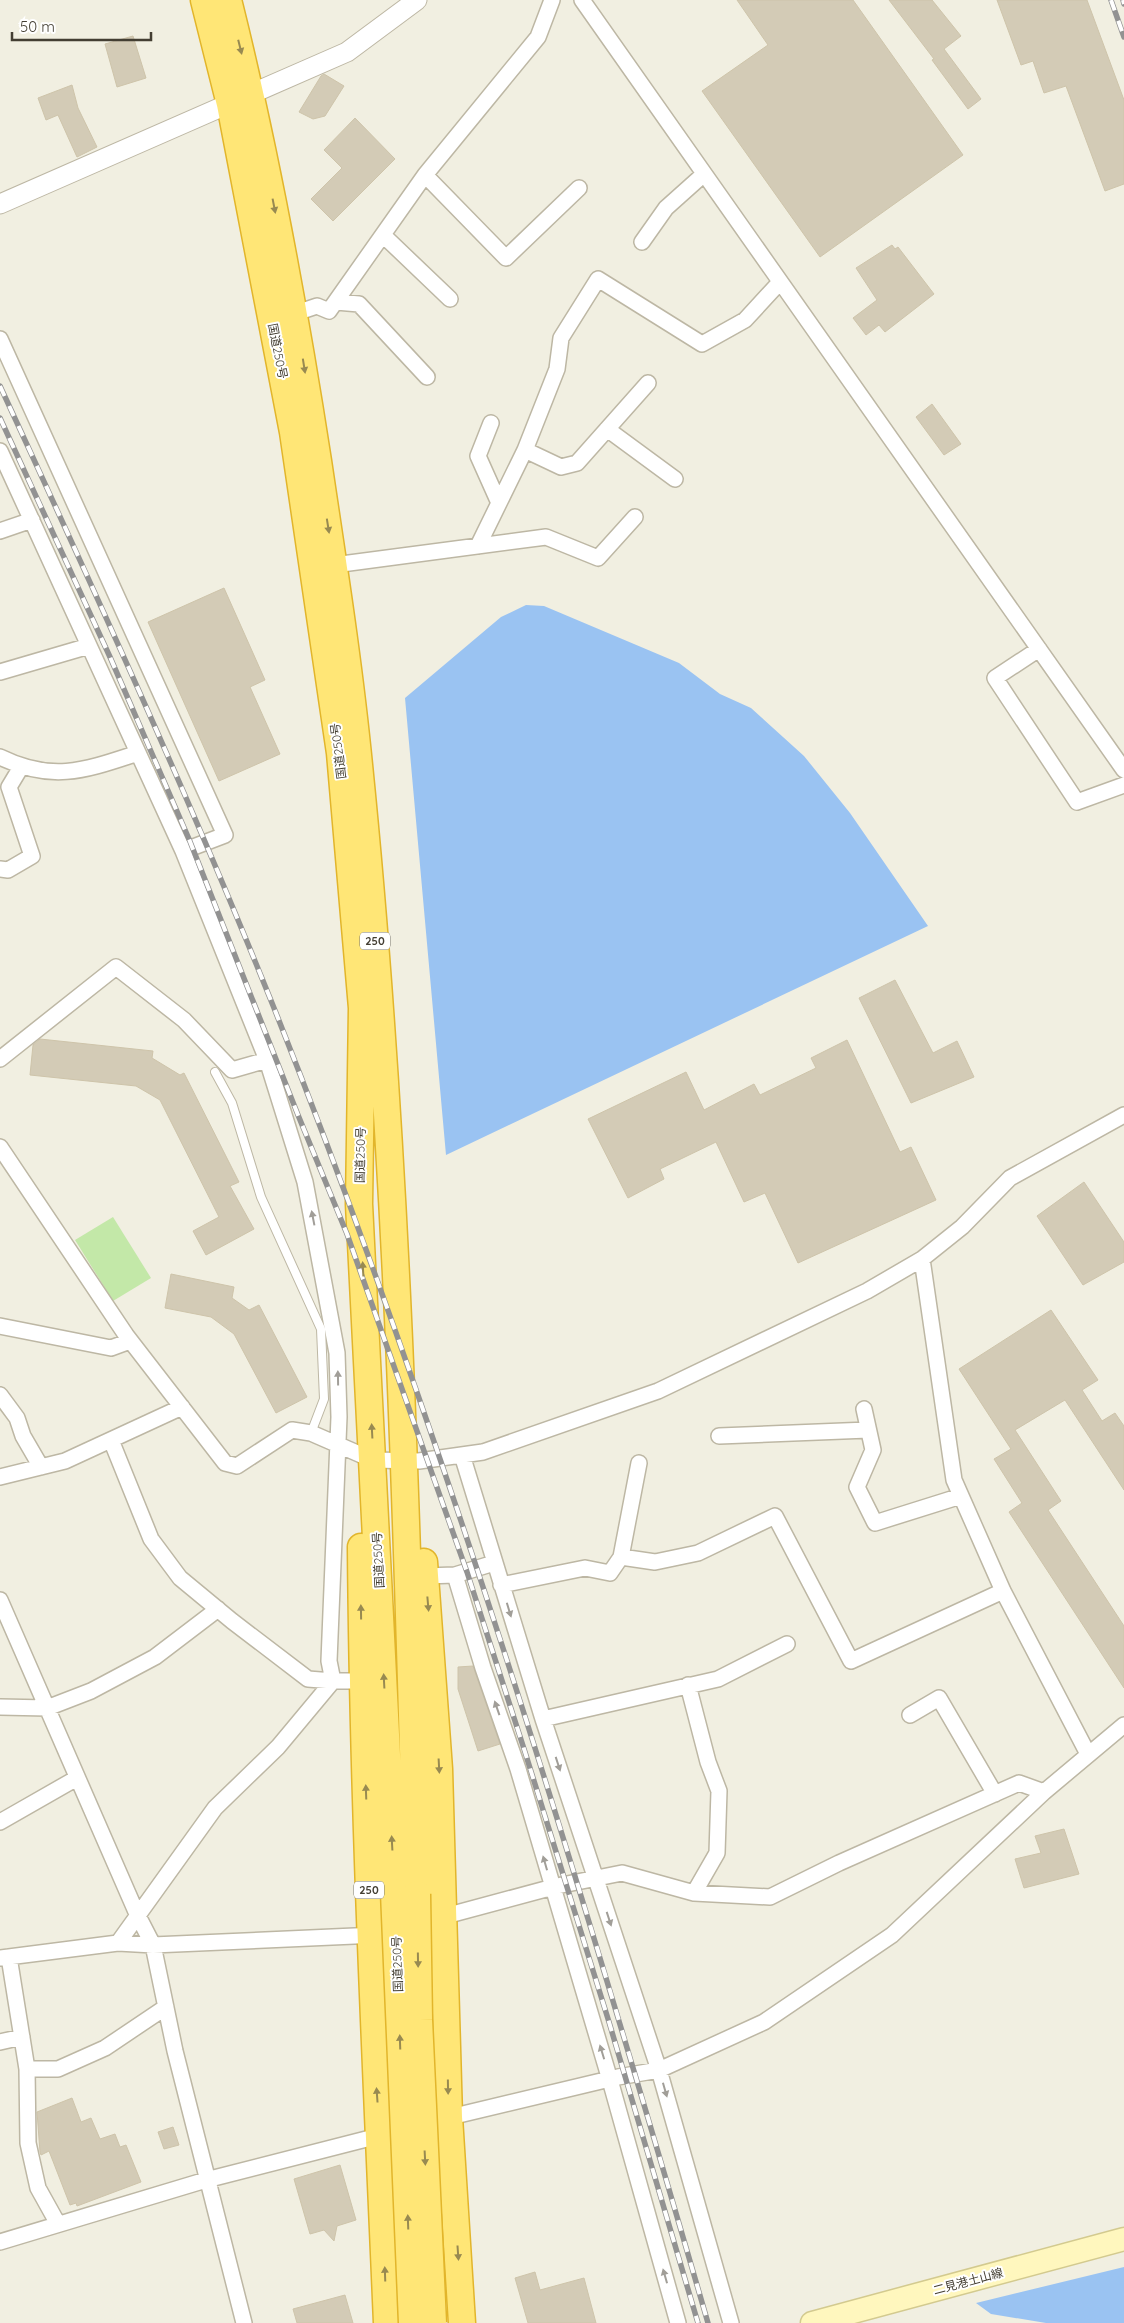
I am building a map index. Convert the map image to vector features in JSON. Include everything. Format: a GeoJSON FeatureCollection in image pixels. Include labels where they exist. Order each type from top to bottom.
{"type":"FeatureCollection","features":[{"type":"Feature","properties":{"kind":"highway","name":"国道250号"},"geometry":{"type":"LineString","coordinates":[[204,0],[240,98],[296,313],[334,565],[359,762],[380,998],[395,1258],[407,1526],[406,1893],[412,2323]]}},
{"type":"Feature","properties":{"kind":"highway","name":"国道250号"},"geometry":{"type":"LineString","coordinates":[[228,0],[240,98],[294,432],[340,753],[362,1008],[359,1204],[374,1460],[406,1893],[419,2020],[433,2323]]}},
{"type":"Feature","properties":{"kind":"highway","name":"250"},"geometry":{"type":"LineString","coordinates":[[374,1460],[360,1503],[362,1682],[374,2050],[380,2136],[388,2323]]}},
{"type":"Feature","properties":{"kind":"highway"},"geometry":{"type":"LineString","coordinates":[[407,1526],[422,1546],[439,1769],[449,2117],[462,2323]]}},
{"type":"Feature","properties":{"kind":"main road","name":"二見港土山線"},"geometry":{"type":"LineString","coordinates":[[812,2323],[1124,2239]]}},
{"type":"Feature","properties":{"kind":"street"},"geometry":{"type":"LineString","coordinates":[[0,204],[347,52],[417,0]]}},
{"type":"Feature","properties":{"kind":"street"},"geometry":{"type":"LineString","coordinates":[[296,313],[317,306],[329,311],[424,175],[538,37],[552,0]]}},
{"type":"Feature","properties":{"kind":"street"},"geometry":{"type":"LineString","coordinates":[[582,0],[1124,770]]}},
{"type":"Feature","properties":{"kind":"street"},"geometry":{"type":"LineString","coordinates":[[642,242],[666,208],[704,174]]}},
{"type":"Feature","properties":{"kind":"street"},"geometry":{"type":"LineString","coordinates":[[424,175],[502,262],[579,188]]}},
{"type":"Feature","properties":{"kind":"street"},"geometry":{"type":"LineString","coordinates":[[382,235],[450,299]]}},
{"type":"Feature","properties":{"kind":"street"},"geometry":{"type":"LineString","coordinates":[[478,546],[525,450],[557,369],[561,338],[598,279],[702,344],[745,320],[780,282]]}},
{"type":"Feature","properties":{"kind":"street"},"geometry":{"type":"LineString","coordinates":[[336,302],[359,304],[427,376]]}},
{"type":"Feature","properties":{"kind":"street"},"geometry":{"type":"LineString","coordinates":[[0,339],[224,834],[183,851]]}},
{"type":"Feature","properties":{"kind":"street"},"geometry":{"type":"LineString","coordinates":[[525,450],[561,467],[576,463],[648,383]]}},
{"type":"Feature","properties":{"kind":"street"},"geometry":{"type":"LineString","coordinates":[[491,423],[478,456],[499,503]]}},
{"type":"Feature","properties":{"kind":"street"},"geometry":{"type":"LineString","coordinates":[[607,428],[675,479]]}},
{"type":"Feature","properties":{"kind":"street"},"geometry":{"type":"LineString","coordinates":[[0,451],[183,851],[267,1060],[305,1182],[338,1353],[338,1444],[329,1661],[333,1682]]}},
{"type":"Feature","properties":{"kind":"street"},"geometry":{"type":"LineString","coordinates":[[334,565],[546,537],[598,558],[635,517]]}},
{"type":"Feature","properties":{"kind":"street"},"geometry":{"type":"LineString","coordinates":[[0,531],[32,520]]}},
{"type":"Feature","properties":{"kind":"street"},"geometry":{"type":"LineString","coordinates":[[0,672],[90,646]]}},
{"type":"Feature","properties":{"kind":"street"},"geometry":{"type":"LineString","coordinates":[[1039,649],[995,678],[1077,802],[1124,785]]}},
{"type":"Feature","properties":{"kind":"street"},"geometry":{"type":"LineString","coordinates":[[0,757],[21,767],[48,773],[91,768],[138,753]]}},
{"type":"Feature","properties":{"kind":"street"},"geometry":{"type":"LineString","coordinates":[[0,869],[8,870],[32,856],[10,787],[21,767]]}},
{"type":"Feature","properties":{"kind":"street"},"geometry":{"type":"LineString","coordinates":[[0,1059],[116,966],[184,1020],[232,1070],[267,1060]]}},
{"type":"Feature","properties":{"kind":"street"},"geometry":{"type":"LineString","coordinates":[[3,1156],[130,1341],[225,1463],[237,1466],[292,1430],[311,1432],[374,1460],[403,1459],[419,1461],[483,1452],[658,1391],[867,1291],[922,1259],[962,1227],[1010,1178],[1124,1115]]}},
{"type":"Feature","properties":{"kind":"street"},"geometry":{"type":"LineString","coordinates":[[922,1259],[954,1480],[1003,1591],[1088,1754]]}},
{"type":"Feature","properties":{"kind":"street"},"geometry":{"type":"LineString","coordinates":[[0,1326],[111,1348],[130,1341]]}},
{"type":"Feature","properties":{"kind":"street"},"geometry":{"type":"LineString","coordinates":[[0,1395],[17,1418],[23,1436],[41,1467]]}},
{"type":"Feature","properties":{"kind":"street"},"geometry":{"type":"LineString","coordinates":[[0,1477],[65,1461],[182,1407]]}},
{"type":"Feature","properties":{"kind":"street"},"geometry":{"type":"LineString","coordinates":[[864,1409],[873,1450],[857,1487],[876,1523],[961,1496]]}},
{"type":"Feature","properties":{"kind":"street"},"geometry":{"type":"LineString","coordinates":[[719,1436],[868,1430]]}},
{"type":"Feature","properties":{"kind":"street"},"geometry":{"type":"LineString","coordinates":[[111,1440],[151,1539],[180,1578],[308,1679],[333,1682],[362,1682]]}},
{"type":"Feature","properties":{"kind":"street"},"geometry":{"type":"LineString","coordinates":[[462,1455],[543,1719],[659,2070],[730,2323]]}},
{"type":"Feature","properties":{"kind":"street"},"geometry":{"type":"LineString","coordinates":[[501,1585],[585,1568],[610,1574],[621,1557],[639,1463]]}},
{"type":"Feature","properties":{"kind":"street"},"geometry":{"type":"LineString","coordinates":[[621,1557],[655,1562],[698,1553],[775,1516],[851,1661],[1003,1591]]}},
{"type":"Feature","properties":{"kind":"street"},"geometry":{"type":"LineString","coordinates":[[425,1576],[455,1575],[494,1563]]}},
{"type":"Feature","properties":{"kind":"street"},"geometry":{"type":"LineString","coordinates":[[455,1575],[483,1668],[518,1769],[610,2080],[678,2323]]}},
{"type":"Feature","properties":{"kind":"street"},"geometry":{"type":"LineString","coordinates":[[0,1600],[136,1914],[153,1945],[206,2180],[244,2323]]}},
{"type":"Feature","properties":{"kind":"street"},"geometry":{"type":"LineString","coordinates":[[0,1707],[47,1708],[91,1691],[155,1657],[218,1609]]}},
{"type":"Feature","properties":{"kind":"street"},"geometry":{"type":"LineString","coordinates":[[543,1719],[718,1679],[787,1644]]}},
{"type":"Feature","properties":{"kind":"street"},"geometry":{"type":"LineString","coordinates":[[118,1942],[136,1914],[156,1891],[215,1808],[278,1747],[333,1682]]}},
{"type":"Feature","properties":{"kind":"street"},"geometry":{"type":"LineString","coordinates":[[688,1685],[708,1762],[719,1791],[718,1853],[694,1894]]}},
{"type":"Feature","properties":{"kind":"street"},"geometry":{"type":"LineString","coordinates":[[910,1715],[939,1698],[995,1794]]}},
{"type":"Feature","properties":{"kind":"street"},"geometry":{"type":"LineString","coordinates":[[0,2242],[206,2180],[449,2117],[659,2070],[764,2022],[892,1935],[1044,1792],[1124,1725]]}},
{"type":"Feature","properties":{"kind":"street"},"geometry":{"type":"LineString","coordinates":[[0,1822],[77,1778]]}},
{"type":"Feature","properties":{"kind":"street"},"geometry":{"type":"LineString","coordinates":[[58,2224],[38,2188],[28,2143],[27,2069],[22,2037],[4,1957],[118,1942],[153,1945],[371,1937],[553,1888],[622,1873],[694,1894],[770,1898],[839,1863],[1019,1783],[1044,1792]]}},
{"type":"Feature","properties":{"kind":"street"},"geometry":{"type":"LineString","coordinates":[[27,2069],[58,2069],[105,2048],[166,2007]]}},
{"type":"Feature","properties":{"kind":"street"},"geometry":{"type":"LineString","coordinates":[[0,2042],[22,2037]]}},
{"type":"Feature","properties":{"kind":"lane"},"geometry":{"type":"LineString","coordinates":[[216,1072],[232,1103],[261,1197],[321,1329],[324,1399],[311,1432]]}},
{"type":"Feature","properties":{"kind":"green space"},"geometry":{"type":"Polygon","coordinates":[[[113,1217],[151,1278],[113,1301],[75,1240],[113,1217]]]}},
{"type":"Feature","properties":{"kind":"water"},"geometry":{"type":"Polygon","coordinates":[[[526,605],[544,606],[679,663],[720,694],[751,708],[804,756],[850,813],[928,926],[446,1155],[405,698],[501,617],[526,605]]]}},
{"type":"Feature","properties":{"kind":"water"},"geometry":{"type":"Polygon","coordinates":[[[1124,2267],[1124,2323],[1046,2323],[991,2314],[976,2303],[1124,2267]]]}},
{"type":"Feature","properties":{"kind":"building"},"geometry":{"type":"Polygon","coordinates":[[[737,0],[853,0],[963,155],[820,257],[702,91],[768,45],[737,0]]]}},
{"type":"Feature","properties":{"kind":"building"},"geometry":{"type":"Polygon","coordinates":[[[889,0],[932,0],[961,36],[944,49],[981,99],[968,109],[932,60],[934,59],[889,0]]]}},
{"type":"Feature","properties":{"kind":"building"},"geometry":{"type":"Polygon","coordinates":[[[997,0],[1087,0],[1124,100],[1124,184],[1105,191],[1066,86],[1044,93],[1033,61],[1021,65],[997,0]]]}},
{"type":"Feature","properties":{"kind":"building"},"geometry":{"type":"Polygon","coordinates":[[[133,36],[146,78],[117,87],[105,44],[133,36]]]}},
{"type":"Feature","properties":{"kind":"building"},"geometry":{"type":"Polygon","coordinates":[[[324,74],[344,86],[325,116],[313,119],[299,112],[324,74]]]}},
{"type":"Feature","properties":{"kind":"building"},"geometry":{"type":"Polygon","coordinates":[[[72,85],[78,108],[97,147],[77,157],[58,115],[46,120],[38,98],[72,85]]]}},
{"type":"Feature","properties":{"kind":"building"},"geometry":{"type":"Polygon","coordinates":[[[355,118],[395,159],[333,221],[311,199],[342,168],[324,150],[355,118]]]}},
{"type":"Feature","properties":{"kind":"building"},"geometry":{"type":"Polygon","coordinates":[[[892,245],[895,249],[898,247],[934,294],[885,332],[879,325],[866,335],[853,318],[877,300],[856,268],[892,245]]]}},
{"type":"Feature","properties":{"kind":"building"},"geometry":{"type":"Polygon","coordinates":[[[932,404],[961,444],[944,455],[916,417],[932,404]]]}},
{"type":"Feature","properties":{"kind":"building"},"geometry":{"type":"Polygon","coordinates":[[[224,588],[265,680],[250,687],[280,754],[219,781],[148,622],[224,588]]]}},
{"type":"Feature","properties":{"kind":"building"},"geometry":{"type":"Polygon","coordinates":[[[895,980],[933,1053],[957,1041],[974,1077],[911,1103],[859,998],[895,980]]]}},
{"type":"Feature","properties":{"kind":"building"},"geometry":{"type":"Polygon","coordinates":[[[40,1039],[153,1051],[152,1058],[180,1075],[184,1073],[239,1182],[230,1186],[254,1229],[206,1255],[193,1231],[219,1217],[160,1100],[136,1086],[30,1075],[33,1045],[40,1039]]]}},
{"type":"Feature","properties":{"kind":"building"},"geometry":{"type":"Polygon","coordinates":[[[847,1040],[900,1152],[911,1147],[936,1200],[798,1263],[765,1193],[744,1202],[716,1142],[660,1169],[664,1179],[628,1198],[588,1119],[686,1072],[704,1110],[754,1084],[760,1095],[816,1068],[811,1058],[847,1040]]]}},
{"type":"Feature","properties":{"kind":"building"},"geometry":{"type":"Polygon","coordinates":[[[1084,1182],[1124,1242],[1124,1262],[1083,1285],[1037,1216],[1084,1182]]]}},
{"type":"Feature","properties":{"kind":"building"},"geometry":{"type":"Polygon","coordinates":[[[171,1274],[234,1287],[232,1298],[249,1310],[259,1305],[307,1397],[276,1413],[234,1334],[211,1317],[165,1308],[171,1274]]]}},
{"type":"Feature","properties":{"kind":"building"},"geometry":{"type":"Polygon","coordinates":[[[1051,1310],[1098,1380],[1082,1390],[1102,1421],[1115,1413],[1124,1426],[1124,1490],[1065,1400],[1015,1430],[1061,1501],[1048,1510],[1124,1626],[1124,1688],[1009,1512],[1022,1503],[994,1459],[1011,1449],[959,1369],[1051,1310]]]}},
{"type":"Feature","properties":{"kind":"building"},"geometry":{"type":"Polygon","coordinates":[[[473,1666],[500,1744],[478,1751],[458,1689],[458,1667],[473,1666]]]}},
{"type":"Feature","properties":{"kind":"building"},"geometry":{"type":"Polygon","coordinates":[[[1064,1829],[1079,1874],[1024,1888],[1015,1859],[1041,1853],[1035,1836],[1064,1829]]]}},
{"type":"Feature","properties":{"kind":"building"},"geometry":{"type":"Polygon","coordinates":[[[72,2098],[81,2122],[91,2118],[100,2139],[115,2134],[120,2147],[126,2145],[141,2182],[77,2206],[76,2203],[70,2205],[49,2151],[41,2155],[37,2112],[72,2098]]]}},
{"type":"Feature","properties":{"kind":"building"},"geometry":{"type":"Polygon","coordinates":[[[173,2127],[179,2145],[164,2149],[158,2132],[173,2127]]]}},
{"type":"Feature","properties":{"kind":"building"},"geometry":{"type":"Polygon","coordinates":[[[340,2165],[356,2220],[337,2226],[334,2241],[324,2230],[310,2234],[294,2179],[340,2165]]]}},
{"type":"Feature","properties":{"kind":"building"},"geometry":{"type":"Polygon","coordinates":[[[535,2272],[540,2290],[584,2278],[596,2323],[528,2323],[515,2278],[535,2272]]]}},
{"type":"Feature","properties":{"kind":"building"},"geometry":{"type":"Polygon","coordinates":[[[345,2295],[353,2323],[297,2323],[293,2309],[345,2295]]]}},
{"type":"Feature","properties":{"kind":"railway"},"geometry":{"type":"LineString","coordinates":[[1111,0],[1124,37]]}},
{"type":"Feature","properties":{"kind":"railway"},"geometry":{"type":"LineString","coordinates":[[1123,0],[1124,4]]}},
{"type":"Feature","properties":{"kind":"railway"},"geometry":{"type":"LineString","coordinates":[[0,386],[140,693],[240,925],[335,1165],[395,1328],[452,1493],[559,1823],[708,2323]]}},
{"type":"Feature","properties":{"kind":"railway"},"geometry":{"type":"LineString","coordinates":[[0,418],[110,657],[189,839],[347,1234],[467,1572],[609,2022],[698,2323]]}}]}
